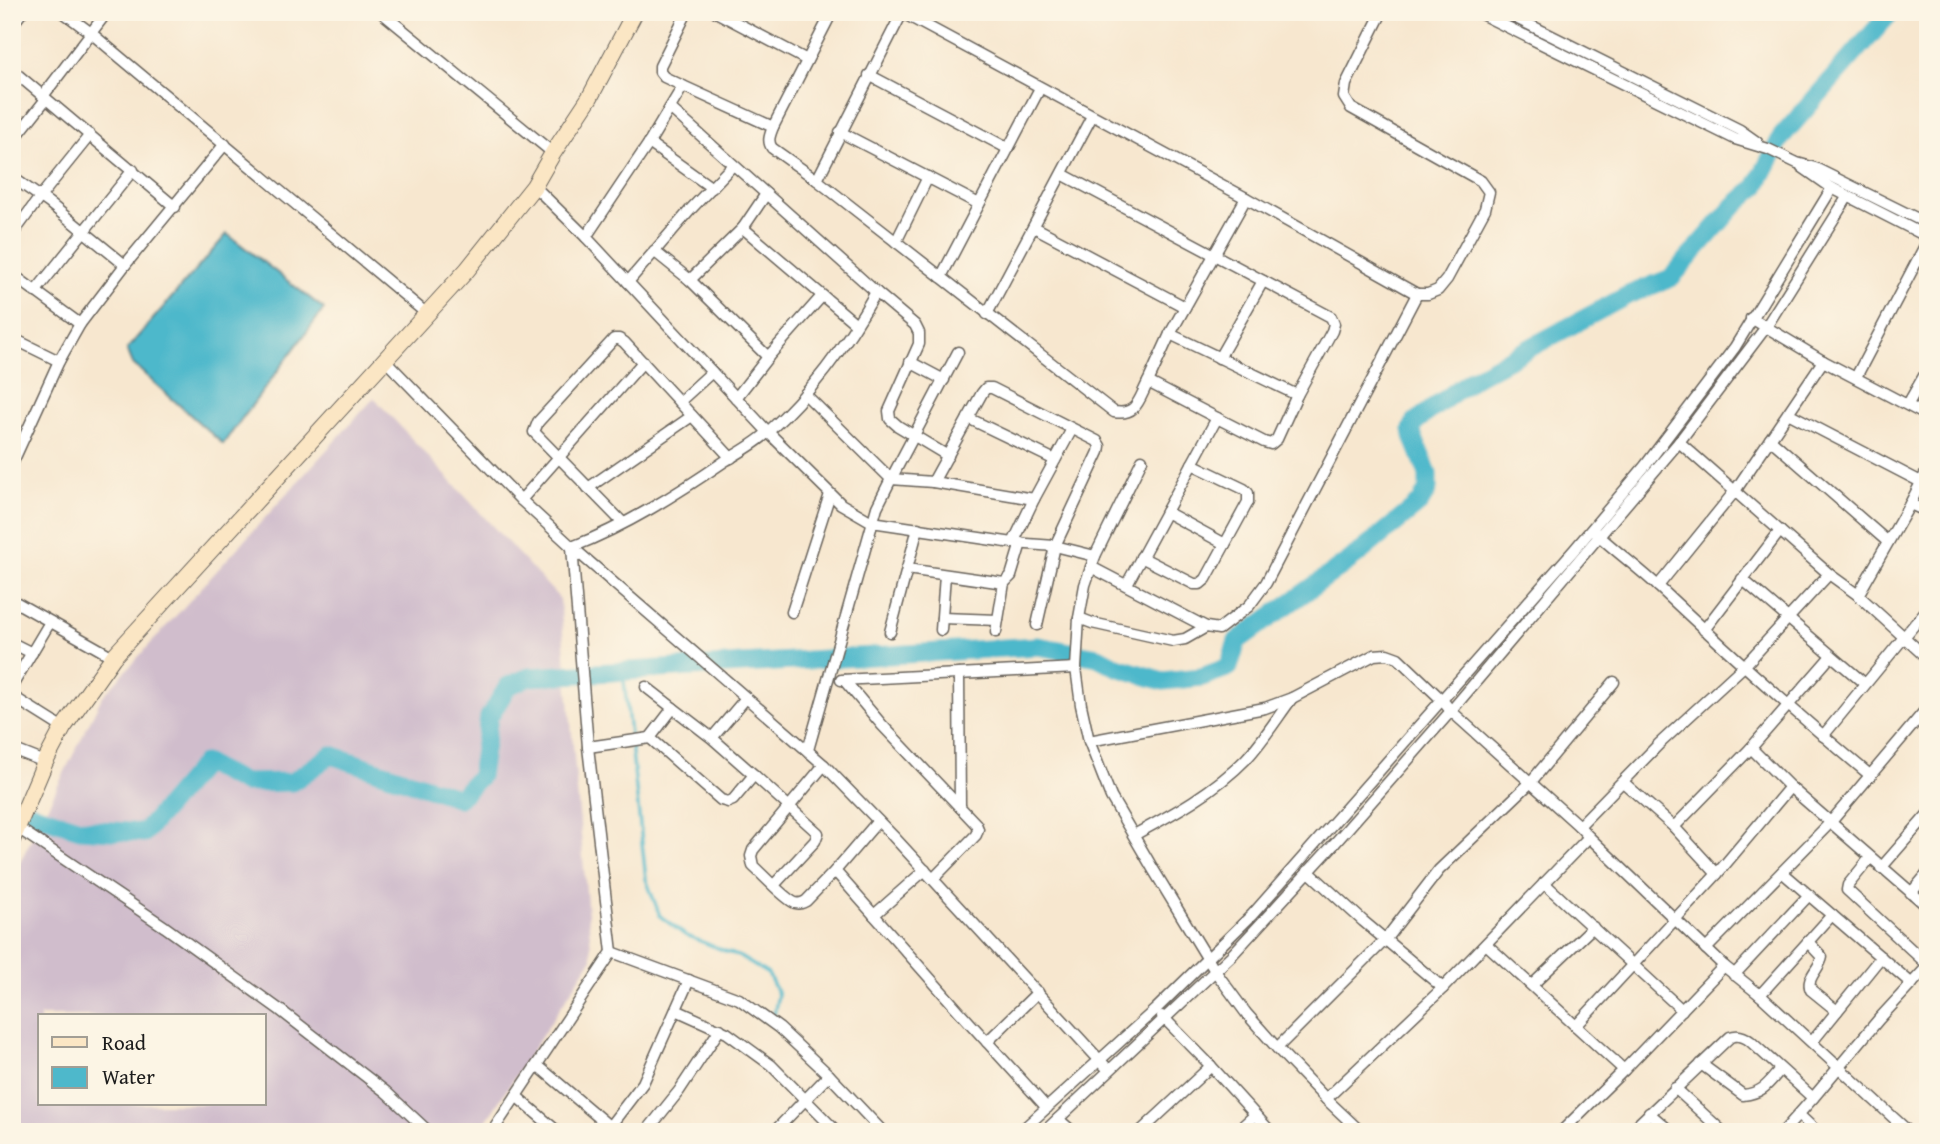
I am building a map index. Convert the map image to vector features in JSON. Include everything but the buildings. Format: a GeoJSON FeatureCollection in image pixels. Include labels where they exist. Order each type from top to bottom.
{"type":"FeatureCollection","features":[{"type":"Feature","properties":{"kind":"main road"},"geometry":{"type":"LineString","coordinates":[[17,829],[34,786],[63,728],[113,657],[467,270],[534,186],[590,97],[635,12]]}},
{"type":"Feature","properties":{"kind":"street"},"geometry":{"type":"LineString","coordinates":[[12,25],[22,12]]}},
{"type":"Feature","properties":{"kind":"street"},"geometry":{"type":"LineString","coordinates":[[62,12],[91,33],[427,314]]}},
{"type":"Feature","properties":{"kind":"street"},"geometry":{"type":"LineString","coordinates":[[13,141],[107,12]]}},
{"type":"Feature","properties":{"kind":"street"},"geometry":{"type":"LineString","coordinates":[[381,12],[553,153]]}},
{"type":"Feature","properties":{"kind":"street"},"geometry":{"type":"LineString","coordinates":[[687,12],[660,66],[660,72],[664,77],[773,127]]}},
{"type":"Feature","properties":{"kind":"street"},"geometry":{"type":"LineString","coordinates":[[716,12],[807,60]]}},
{"type":"Feature","properties":{"kind":"street"},"geometry":{"type":"LineString","coordinates":[[832,12],[773,127],[769,144],[1114,412],[1126,413],[1132,410],[1170,334],[1245,198]]}},
{"type":"Feature","properties":{"kind":"street"},"geometry":{"type":"LineString","coordinates":[[817,180],[901,12],[1417,294],[1428,294],[1438,290],[1447,279],[1485,209],[1489,192],[1481,181],[1351,108],[1344,97],[1346,84],[1382,12]]}},
{"type":"Feature","properties":{"kind":"street"},"geometry":{"type":"LineString","coordinates":[[1476,12],[1735,139],[1768,149]]}},
{"type":"Feature","properties":{"kind":"street"},"geometry":{"type":"LineString","coordinates":[[1504,12],[1740,130],[1768,149],[1835,178],[1928,224]]}},
{"type":"Feature","properties":{"kind":"street"},"geometry":{"type":"LineString","coordinates":[[12,70],[175,207]]}},
{"type":"Feature","properties":{"kind":"street"},"geometry":{"type":"LineString","coordinates":[[869,75],[1007,148]]}},
{"type":"Feature","properties":{"kind":"street"},"geometry":{"type":"LineString","coordinates":[[586,237],[649,143],[683,86]]}},
{"type":"Feature","properties":{"kind":"street"},"geometry":{"type":"LineString","coordinates":[[940,276],[1040,88]]}},
{"type":"Feature","properties":{"kind":"street"},"geometry":{"type":"LineString","coordinates":[[670,108],[915,325],[919,333],[919,344],[889,411],[890,419],[948,456]]}},
{"type":"Feature","properties":{"kind":"street"},"geometry":{"type":"LineString","coordinates":[[987,314],[1092,116]]}},
{"type":"Feature","properties":{"kind":"street"},"geometry":{"type":"LineString","coordinates":[[840,132],[979,204]]}},
{"type":"Feature","properties":{"kind":"street"},"geometry":{"type":"LineString","coordinates":[[12,234],[90,135]]}},
{"type":"Feature","properties":{"kind":"street"},"geometry":{"type":"LineString","coordinates":[[649,143],[712,188]]}},
{"type":"Feature","properties":{"kind":"street"},"geometry":{"type":"LineString","coordinates":[[14,456],[59,361],[80,324],[225,144]]}},
{"type":"Feature","properties":{"kind":"street"},"geometry":{"type":"LineString","coordinates":[[1797,163],[1832,188],[1928,238],[1856,377]]}},
{"type":"Feature","properties":{"kind":"street"},"geometry":{"type":"LineString","coordinates":[[628,282],[733,165]]}},
{"type":"Feature","properties":{"kind":"street"},"geometry":{"type":"LineString","coordinates":[[35,292],[133,170]]}},
{"type":"Feature","properties":{"kind":"street"},"geometry":{"type":"LineString","coordinates":[[1062,174],[1331,317],[1334,324],[1277,439],[1271,444],[1148,382]]}},
{"type":"Feature","properties":{"kind":"street"},"geometry":{"type":"LineString","coordinates":[[12,177],[125,265]]}},
{"type":"Feature","properties":{"kind":"street"},"geometry":{"type":"LineString","coordinates":[[896,242],[928,177]]}},
{"type":"Feature","properties":{"kind":"street"},"geometry":{"type":"LineString","coordinates":[[534,186],[586,237],[768,432],[841,504],[872,522],[1055,546],[1096,556]]}},
{"type":"Feature","properties":{"kind":"street"},"geometry":{"type":"LineString","coordinates":[[1044,1132],[1216,971],[1308,872],[1451,710],[1596,532],[1735,346],[1832,188]]}},
{"type":"Feature","properties":{"kind":"street"},"geometry":{"type":"LineString","coordinates":[[691,280],[743,228],[766,194]]}},
{"type":"Feature","properties":{"kind":"street"},"geometry":{"type":"LineString","coordinates":[[1020,1132],[1156,1009],[1252,915],[1442,700],[1679,442],[1766,327],[1848,196]]}},
{"type":"Feature","properties":{"kind":"street"},"geometry":{"type":"LineString","coordinates":[[1034,227],[1185,307]]}},
{"type":"Feature","properties":{"kind":"street"},"geometry":{"type":"LineString","coordinates":[[743,228],[856,324]]}},
{"type":"Feature","properties":{"kind":"street"},"geometry":{"type":"LineString","coordinates":[[654,251],[691,280],[768,357]]}},
{"type":"Feature","properties":{"kind":"street"},"geometry":{"type":"LineString","coordinates":[[12,274],[80,324]]}},
{"type":"Feature","properties":{"kind":"street"},"geometry":{"type":"LineString","coordinates":[[1219,358],[1263,281]]}},
{"type":"Feature","properties":{"kind":"street"},"geometry":{"type":"LineString","coordinates":[[572,547],[597,537],[691,485],[768,432],[805,394],[876,292]]}},
{"type":"Feature","properties":{"kind":"street"},"geometry":{"type":"LineString","coordinates":[[1091,567],[1206,627],[1219,629],[1249,607],[1266,583],[1417,294]]}},
{"type":"Feature","properties":{"kind":"street"},"geometry":{"type":"LineString","coordinates":[[736,398],[822,296]]}},
{"type":"Feature","properties":{"kind":"street"},"geometry":{"type":"LineString","coordinates":[[1751,318],[1823,361],[1928,416]]}},
{"type":"Feature","properties":{"kind":"street"},"geometry":{"type":"LineString","coordinates":[[1170,334],[1297,395]]}},
{"type":"Feature","properties":{"kind":"street"},"geometry":{"type":"LineString","coordinates":[[12,338],[59,361]]}},
{"type":"Feature","properties":{"kind":"street"},"geometry":{"type":"LineString","coordinates":[[623,523],[534,432],[538,422],[614,339],[624,342],[731,458]]}},
{"type":"Feature","properties":{"kind":"street"},"geometry":{"type":"LineString","coordinates":[[808,750],[877,507],[958,352]]}},
{"type":"Feature","properties":{"kind":"street"},"geometry":{"type":"LineString","coordinates":[[384,359],[522,500],[572,547],[824,765],[925,870],[1109,1071]]}},
{"type":"Feature","properties":{"kind":"street"},"geometry":{"type":"LineString","coordinates":[[1658,586],[1735,491],[1823,361]]}},
{"type":"Feature","properties":{"kind":"street"},"geometry":{"type":"LineString","coordinates":[[522,500],[643,362]]}},
{"type":"Feature","properties":{"kind":"street"},"geometry":{"type":"LineString","coordinates":[[910,362],[944,380]]}},
{"type":"Feature","properties":{"kind":"street"},"geometry":{"type":"LineString","coordinates":[[1908,404],[1928,369]]}},
{"type":"Feature","properties":{"kind":"street"},"geometry":{"type":"LineString","coordinates":[[679,402],[712,372]]}},
{"type":"Feature","properties":{"kind":"street"},"geometry":{"type":"LineString","coordinates":[[933,482],[986,388],[992,388],[1097,441],[1099,452],[1055,546],[1037,625]]}},
{"type":"Feature","properties":{"kind":"street"},"geometry":{"type":"LineString","coordinates":[[805,394],[891,479],[933,482],[1034,499]]}},
{"type":"Feature","properties":{"kind":"street"},"geometry":{"type":"LineString","coordinates":[[1788,413],[1922,482]]}},
{"type":"Feature","properties":{"kind":"street"},"geometry":{"type":"LineString","coordinates":[[588,488],[692,416]]}},
{"type":"Feature","properties":{"kind":"street"},"geometry":{"type":"LineString","coordinates":[[968,418],[1055,460]]}},
{"type":"Feature","properties":{"kind":"street"},"geometry":{"type":"LineString","coordinates":[[1127,584],[1217,418]]}},
{"type":"Feature","properties":{"kind":"street"},"geometry":{"type":"LineString","coordinates":[[996,632],[1004,583],[1011,576],[1017,543],[1034,499],[1072,429]]}},
{"type":"Feature","properties":{"kind":"street"},"geometry":{"type":"LineString","coordinates":[[1770,439],[1888,542]]}},
{"type":"Feature","properties":{"kind":"street"},"geometry":{"type":"LineString","coordinates":[[1679,442],[1829,574],[1858,594],[1928,659]]}},
{"type":"Feature","properties":{"kind":"street"},"geometry":{"type":"LineString","coordinates":[[1142,460],[1085,585],[1076,663],[1089,741],[1105,784],[1133,835],[1216,971],[1277,1048],[1361,1132]]}},
{"type":"Feature","properties":{"kind":"street"},"geometry":{"type":"LineString","coordinates":[[1141,557],[1194,584],[1200,584],[1206,579],[1248,502],[1248,494],[1244,489],[1192,464]]}},
{"type":"Feature","properties":{"kind":"street"},"geometry":{"type":"LineString","coordinates":[[1858,594],[1928,469]]}},
{"type":"Feature","properties":{"kind":"street"},"geometry":{"type":"LineString","coordinates":[[792,612],[830,494]]}},
{"type":"Feature","properties":{"kind":"street"},"geometry":{"type":"LineString","coordinates":[[1910,504],[1928,512]]}},
{"type":"Feature","properties":{"kind":"street"},"geometry":{"type":"LineString","coordinates":[[1166,512],[1225,544]]}},
{"type":"Feature","properties":{"kind":"street"},"geometry":{"type":"LineString","coordinates":[[890,632],[918,528]]}},
{"type":"Feature","properties":{"kind":"street"},"geometry":{"type":"LineString","coordinates":[[1704,631],[1780,530]]}},
{"type":"Feature","properties":{"kind":"street"},"geometry":{"type":"LineString","coordinates":[[1596,532],[1704,631],[1871,776]]}},
{"type":"Feature","properties":{"kind":"street"},"geometry":{"type":"LineString","coordinates":[[492,1132],[612,952],[588,747],[572,547]]}},
{"type":"Feature","properties":{"kind":"street"},"geometry":{"type":"LineString","coordinates":[[907,569],[1004,583]]}},
{"type":"Feature","properties":{"kind":"street"},"geometry":{"type":"LineString","coordinates":[[1580,826],[1659,744],[1745,665],[1829,574]]}},
{"type":"Feature","properties":{"kind":"street"},"geometry":{"type":"LineString","coordinates":[[945,575],[941,624],[998,620]]}},
{"type":"Feature","properties":{"kind":"street"},"geometry":{"type":"LineString","coordinates":[[1742,579],[1865,684]]}},
{"type":"Feature","properties":{"kind":"street"},"geometry":{"type":"LineString","coordinates":[[12,600],[113,657]]}},
{"type":"Feature","properties":{"kind":"street"},"geometry":{"type":"LineString","coordinates":[[1823,736],[1928,608]]}},
{"type":"Feature","properties":{"kind":"street"},"geometry":{"type":"LineString","coordinates":[[12,686],[50,622]]}},
{"type":"Feature","properties":{"kind":"street"},"geometry":{"type":"LineString","coordinates":[[1079,622],[1173,641],[1185,639],[1206,627]]}},
{"type":"Feature","properties":{"kind":"street"},"geometry":{"type":"LineString","coordinates":[[12,643],[32,653]]}},
{"type":"Feature","properties":{"kind":"street"},"geometry":{"type":"LineString","coordinates":[[1089,741],[1265,708],[1292,698],[1374,655],[1387,654],[1398,658],[1530,783],[1580,826],[1724,966],[1760,995],[1909,1132]]}},
{"type":"Feature","properties":{"kind":"street"},"geometry":{"type":"LineString","coordinates":[[1674,827],[1790,706],[1832,656]]}},
{"type":"Feature","properties":{"kind":"street"},"geometry":{"type":"LineString","coordinates":[[827,681],[959,674],[1076,663]]}},
{"type":"Feature","properties":{"kind":"street"},"geometry":{"type":"LineString","coordinates":[[959,674],[960,807]]}},
{"type":"Feature","properties":{"kind":"street"},"geometry":{"type":"LineString","coordinates":[[844,680],[882,725],[976,824],[976,835],[933,879]]}},
{"type":"Feature","properties":{"kind":"street"},"geometry":{"type":"LineString","coordinates":[[1277,1048],[1385,940],[1439,870],[1530,783],[1614,682]]}},
{"type":"Feature","properties":{"kind":"street"},"geometry":{"type":"LineString","coordinates":[[646,687],[712,738],[815,829],[818,836],[774,885]]}},
{"type":"Feature","properties":{"kind":"street"},"geometry":{"type":"LineString","coordinates":[[12,696],[63,728]]}},
{"type":"Feature","properties":{"kind":"street"},"geometry":{"type":"LineString","coordinates":[[712,738],[746,698]]}},
{"type":"Feature","properties":{"kind":"street"},"geometry":{"type":"LineString","coordinates":[[1133,835],[1223,780],[1248,756],[1292,698]]}},
{"type":"Feature","properties":{"kind":"street"},"geometry":{"type":"LineString","coordinates":[[1706,949],[1830,823],[1928,706]]}},
{"type":"Feature","properties":{"kind":"street"},"geometry":{"type":"LineString","coordinates":[[588,747],[646,739],[673,708]]}},
{"type":"Feature","properties":{"kind":"street"},"geometry":{"type":"LineString","coordinates":[[646,739],[721,800],[733,800],[754,775]]}},
{"type":"Feature","properties":{"kind":"street"},"geometry":{"type":"LineString","coordinates":[[1751,748],[1830,823],[1928,907]]}},
{"type":"Feature","properties":{"kind":"street"},"geometry":{"type":"LineString","coordinates":[[12,749],[45,762]]}},
{"type":"Feature","properties":{"kind":"street"},"geometry":{"type":"LineString","coordinates":[[824,765],[753,850],[753,866],[794,902],[800,904],[835,871],[878,821]]}},
{"type":"Feature","properties":{"kind":"street"},"geometry":{"type":"LineString","coordinates":[[1623,782],[1674,827],[1717,874]]}},
{"type":"Feature","properties":{"kind":"street"},"geometry":{"type":"LineString","coordinates":[[1576,1026],[1717,874],[1790,787]]}},
{"type":"Feature","properties":{"kind":"street"},"geometry":{"type":"LineString","coordinates":[[1881,868],[1928,814]]}},
{"type":"Feature","properties":{"kind":"street"},"geometry":{"type":"LineString","coordinates":[[17,829],[165,927],[279,1010],[386,1091],[429,1132]]}},
{"type":"Feature","properties":{"kind":"street"},"geometry":{"type":"LineString","coordinates":[[1326,1099],[1443,988],[1589,837]]}},
{"type":"Feature","properties":{"kind":"street"},"geometry":{"type":"LineString","coordinates":[[1783,1132],[1928,965],[1847,890],[1848,885],[1870,858]]}},
{"type":"Feature","properties":{"kind":"street"},"geometry":{"type":"LineString","coordinates":[[874,915],[925,870]]}},
{"type":"Feature","properties":{"kind":"street"},"geometry":{"type":"LineString","coordinates":[[835,871],[1047,1108]]}},
{"type":"Feature","properties":{"kind":"street"},"geometry":{"type":"LineString","coordinates":[[1308,872],[1443,988]]}},
{"type":"Feature","properties":{"kind":"street"},"geometry":{"type":"LineString","coordinates":[[1782,872],[1912,984]]}},
{"type":"Feature","properties":{"kind":"street"},"geometry":{"type":"LineString","coordinates":[[1911,893],[1928,873]]}},
{"type":"Feature","properties":{"kind":"street"},"geometry":{"type":"LineString","coordinates":[[1544,883],[1682,1010]]}},
{"type":"Feature","properties":{"kind":"street"},"geometry":{"type":"LineString","coordinates":[[1734,975],[1809,895]]}},
{"type":"Feature","properties":{"kind":"street"},"geometry":{"type":"LineString","coordinates":[[1760,995],[1832,915]]}},
{"type":"Feature","properties":{"kind":"street"},"geometry":{"type":"LineString","coordinates":[[1532,985],[1593,927]]}},
{"type":"Feature","properties":{"kind":"street"},"geometry":{"type":"LineString","coordinates":[[1808,942],[1822,957],[1809,986],[1837,1011]]}},
{"type":"Feature","properties":{"kind":"street"},"geometry":{"type":"LineString","coordinates":[[1486,944],[1623,1070]]}},
{"type":"Feature","properties":{"kind":"street"},"geometry":{"type":"LineString","coordinates":[[612,952],[739,999],[779,1028],[829,1075],[883,1132]]}},
{"type":"Feature","properties":{"kind":"street"},"geometry":{"type":"LineString","coordinates":[[1812,1042],[1881,957]]}},
{"type":"Feature","properties":{"kind":"street"},"geometry":{"type":"LineString","coordinates":[[1561,1132],[1724,966]]}},
{"type":"Feature","properties":{"kind":"street"},"geometry":{"type":"LineString","coordinates":[[537,1065],[613,1129],[643,1083],[689,980]]}},
{"type":"Feature","properties":{"kind":"street"},"geometry":{"type":"LineString","coordinates":[[987,1042],[1038,992]]}},
{"type":"Feature","properties":{"kind":"street"},"geometry":{"type":"LineString","coordinates":[[1156,1009],[1271,1132]]}},
{"type":"Feature","properties":{"kind":"street"},"geometry":{"type":"LineString","coordinates":[[676,1010],[727,1033],[771,1065],[837,1132]]}},
{"type":"Feature","properties":{"kind":"street"},"geometry":{"type":"LineString","coordinates":[[646,1132],[679,1091],[719,1029]]}},
{"type":"Feature","properties":{"kind":"street"},"geometry":{"type":"LineString","coordinates":[[1630,1132],[1730,1037],[1740,1035],[1813,1098]]}},
{"type":"Feature","properties":{"kind":"street"},"geometry":{"type":"LineString","coordinates":[[1701,1064],[1743,1095],[1754,1094],[1763,1088],[1780,1070]]}},
{"type":"Feature","properties":{"kind":"street"},"geometry":{"type":"LineString","coordinates":[[1140,1132],[1211,1066]]}},
{"type":"Feature","properties":{"kind":"street"},"geometry":{"type":"LineString","coordinates":[[774,1132],[829,1075]]}},
{"type":"Feature","properties":{"kind":"street"},"geometry":{"type":"LineString","coordinates":[[1675,1088],[1717,1130]]}},
{"type":"Feature","properties":{"kind":"street"},"geometry":{"type":"LineString","coordinates":[[516,1096],[558,1132]]}},
{"type":"Feature","properties":{"kind":"street"},"geometry":{"type":"LineString","coordinates":[[1649,1113],[1671,1132]]}},
{"type":"Feature","properties":{"kind":"street"},"geometry":{"type":"LineString","coordinates":[[1236,1132],[1255,1115]]}},
{"type":"Feature","properties":{"kind":"street"},"geometry":{"type":"LineString","coordinates":[[1798,1115],[1817,1132]]}},
{"type":"Feature","properties":{"kind":"street"},"geometry":{"type":"LineString","coordinates":[[1058,1119],[1073,1132]]}},
{"type":"Feature","properties":{"kind":"shaded area"},"geometry":{"type":"Polygon","coordinates":[[[374,398],[560,599],[592,959],[479,1132],[12,1132],[12,869],[16,870],[102,697],[374,398]]]}},
{"type":"Feature","properties":{"kind":"water"},"geometry":{"type":"Polygon","coordinates":[[[227,234],[324,309],[223,444],[133,364],[127,349],[227,234]]]}},
{"type":"Feature","properties":{"kind":"waterway"},"geometry":{"type":"LineString","coordinates":[[12,807],[80,829],[144,833],[204,763],[244,783],[292,782],[331,755],[459,798],[480,776],[489,717],[508,686],[529,677],[1038,646],[1098,657],[1117,667],[1163,681],[1202,677],[1229,667],[1237,641],[1357,555],[1420,503],[1428,489],[1428,474],[1413,436],[1415,422],[1472,379],[1628,295],[1671,278],[1734,206],[1756,187],[1782,136],[1891,12]]}},
{"type":"Feature","properties":{"kind":"waterway"},"geometry":{"type":"LineString","coordinates":[[623,671],[646,879],[660,916],[685,935],[740,957],[768,974],[778,994],[774,1015]]}}]}
